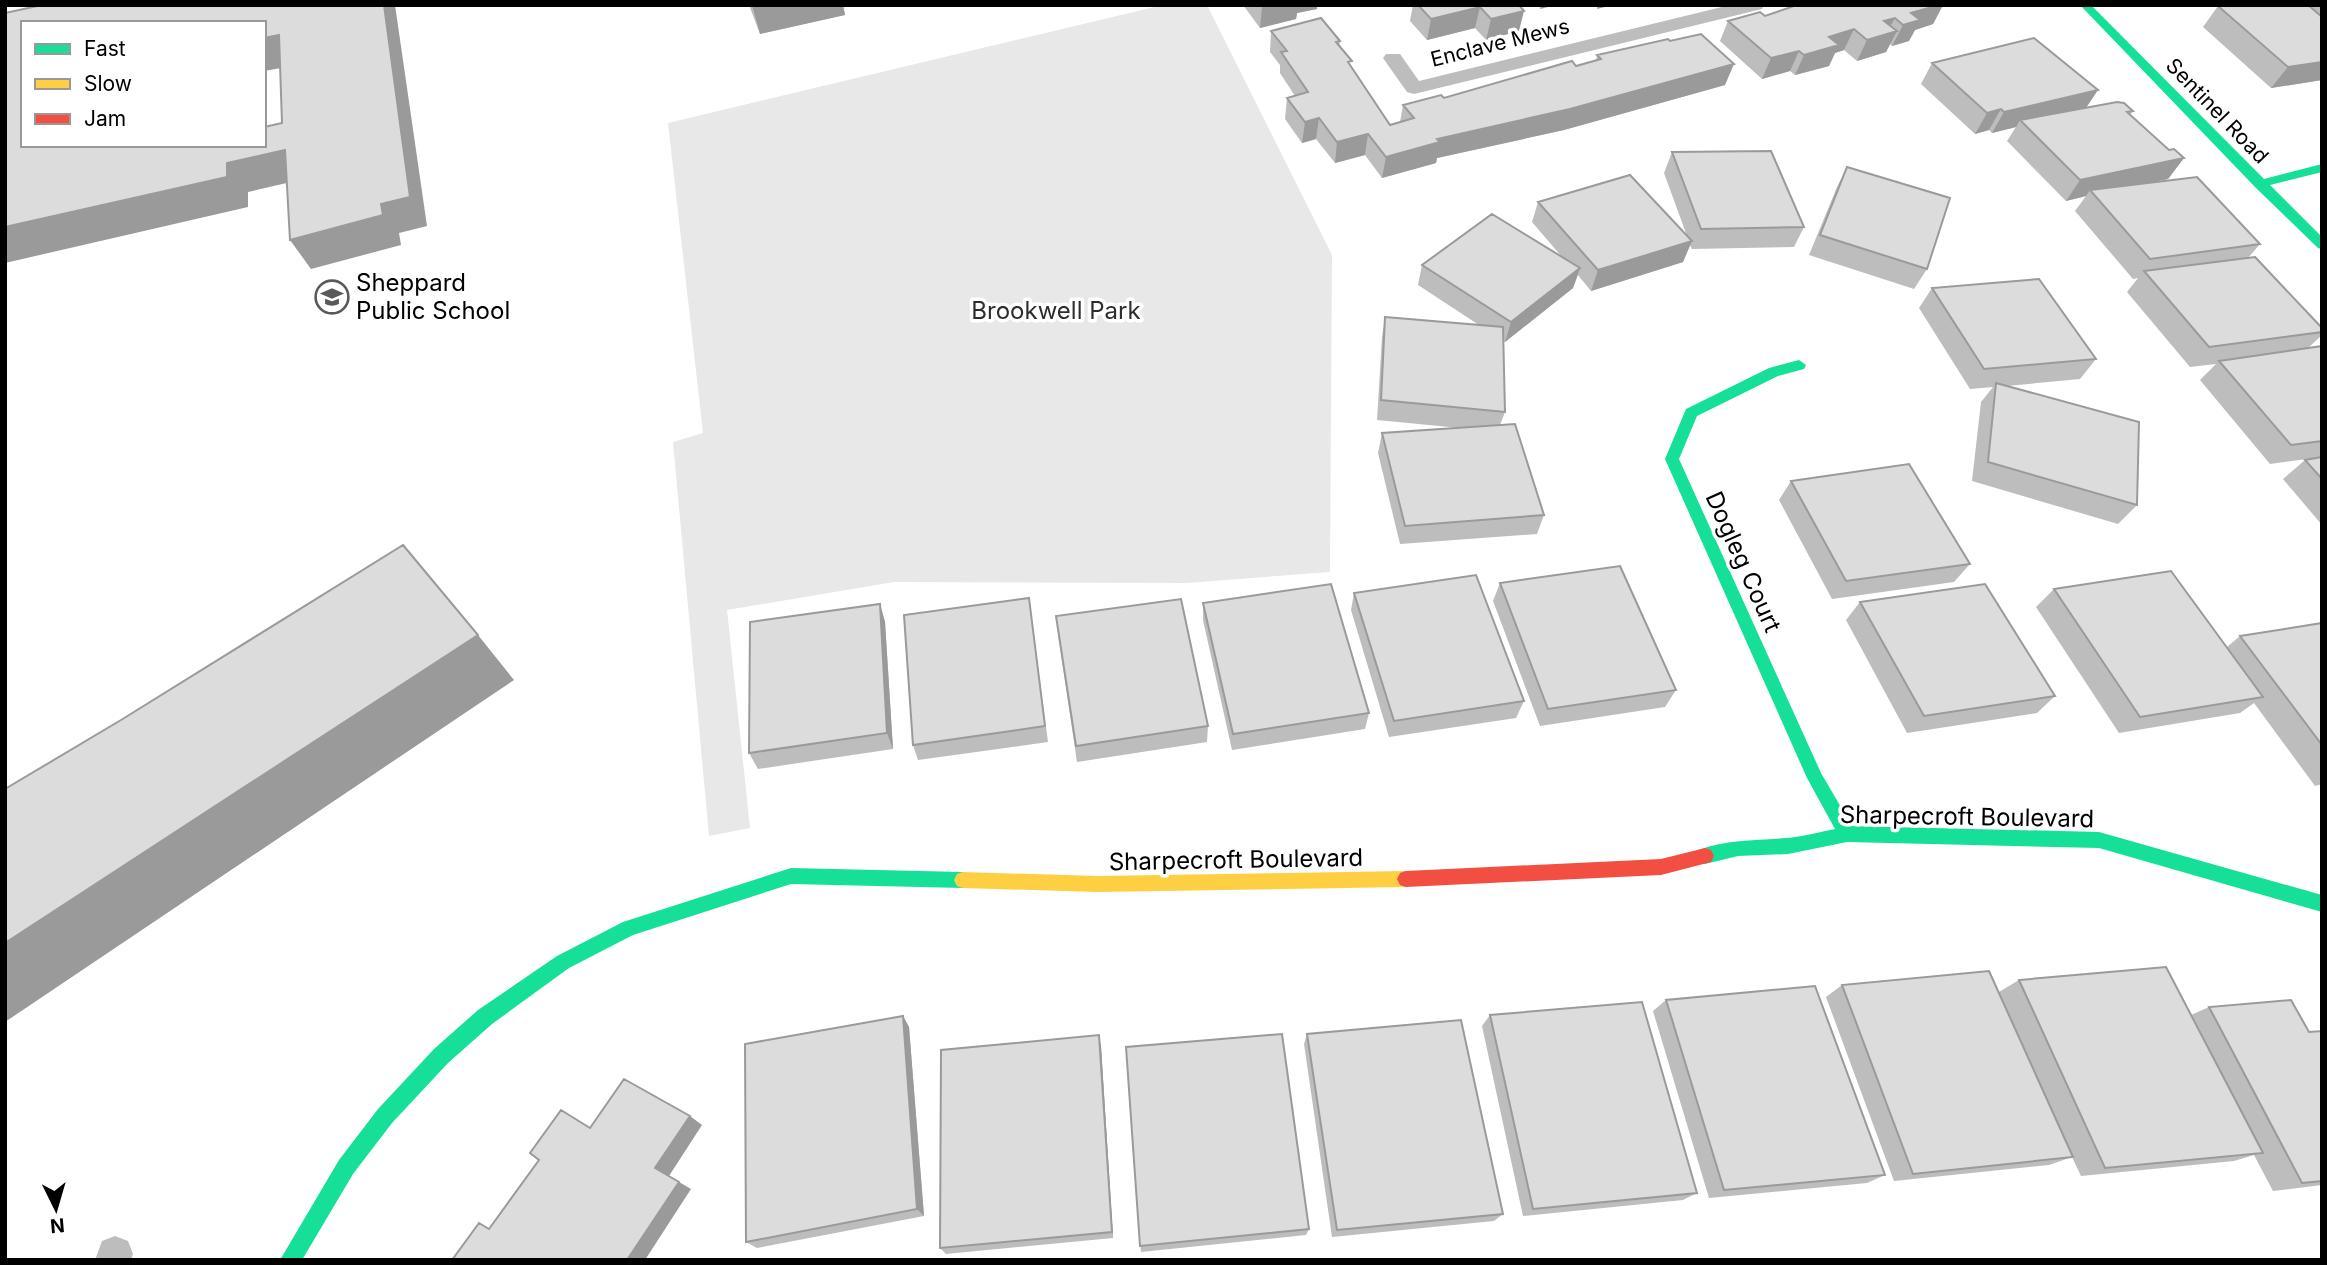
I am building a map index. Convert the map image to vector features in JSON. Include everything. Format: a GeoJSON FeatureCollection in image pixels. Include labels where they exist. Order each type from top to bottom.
{"type":"FeatureCollection","features":[{"type":"Feature","properties":{"kind":"street","name":"Sentinel Road"},"geometry":{"type":"LineString","coordinates":[[2085,5],[2322,245]]}},
{"type":"Feature","properties":{"kind":"street"},"geometry":{"type":"LineString","coordinates":[[2259,184],[2322,168]]}},
{"type":"Feature","properties":{"kind":"street","name":"Dogleg Court"},"geometry":{"type":"LineString","coordinates":[[1799,365],[1774,372],[1691,413],[1672,460],[1815,778],[1847,834]]}},
{"type":"Feature","properties":{"kind":"street","name":"Sharpecroft Boulevard"},"geometry":{"type":"LineString","coordinates":[[290,1260],[346,1167],[385,1116],[441,1056],[493,1011],[563,962],[629,928],[791,876],[1098,884],[1419,880],[1661,867],[1738,848],[1788,846],[1847,834],[2099,840],[2322,904]]}},
{"type":"Feature","properties":{"kind":"lane","name":"Enclave Mews"},"geometry":{"type":"LineString","coordinates":[[1393,58],[1414,88],[1755,5]]}},
{"type":"Feature","properties":{"kind":"green space","name":"Brookwell Park"},"geometry":{"type":"Polygon","coordinates":[[[1163,5],[1207,5],[1332,255],[1330,572],[1187,583],[894,582],[727,610],[750,828],[709,836],[673,442],[703,433],[668,123],[1163,5]]]}},
{"type":"Feature","properties":{"kind":"building"},"geometry":{"type":"Polygon","coordinates":[[[42,5],[384,5],[410,197],[381,204],[383,215],[290,240],[285,150],[227,163],[227,177],[5,227],[5,13],[42,5]]]}},
{"type":"Feature","properties":{"kind":"building"},"geometry":{"type":"Polygon","coordinates":[[[1418,5],[1519,5],[1524,11],[1491,19],[1480,7],[1431,19],[1418,5]]]}},
{"type":"Feature","properties":{"kind":"building"},"geometry":{"type":"Polygon","coordinates":[[[1797,5],[1939,5],[1911,13],[1920,20],[1903,25],[1895,18],[1884,21],[1897,31],[1867,40],[1854,29],[1829,37],[1839,45],[1804,55],[1799,51],[1771,58],[1728,21],[1760,12],[1765,16],[1797,5]]]}},
{"type":"Feature","properties":{"kind":"building"},"geometry":{"type":"Polygon","coordinates":[[[2308,5],[2322,17],[2322,62],[2288,67],[2218,6],[2308,5]]]}},
{"type":"Feature","properties":{"kind":"building"},"geometry":{"type":"Polygon","coordinates":[[[1321,18],[1340,41],[1336,42],[1352,61],[1348,62],[1390,125],[1414,118],[1403,105],[1441,95],[1444,98],[1572,61],[1576,66],[1601,59],[1597,55],[1668,39],[1670,41],[1701,34],[1734,64],[1570,109],[1437,139],[1440,142],[1386,157],[1368,134],[1337,142],[1319,118],[1305,122],[1287,98],[1308,92],[1281,52],[1287,51],[1271,31],[1321,18]]]}},
{"type":"Feature","properties":{"kind":"building"},"geometry":{"type":"Polygon","coordinates":[[[2034,38],[2098,90],[2004,112],[2001,109],[1987,113],[1932,63],[2034,38]]]}},
{"type":"Feature","properties":{"kind":"building"},"geometry":{"type":"Polygon","coordinates":[[[2117,102],[2124,103],[2133,111],[2127,112],[2169,150],[2174,149],[2184,158],[2080,180],[2020,120],[2117,102]]]}},
{"type":"Feature","properties":{"kind":"building"},"geometry":{"type":"Polygon","coordinates":[[[1771,151],[1804,227],[1701,229],[1672,152],[1771,151]]]}},
{"type":"Feature","properties":{"kind":"building"},"geometry":{"type":"Polygon","coordinates":[[[1847,167],[1950,198],[1927,269],[1820,235],[1847,167]]]}},
{"type":"Feature","properties":{"kind":"building"},"geometry":{"type":"Polygon","coordinates":[[[1630,175],[1692,241],[1598,270],[1538,202],[1630,175]]]}},
{"type":"Feature","properties":{"kind":"building"},"geometry":{"type":"Polygon","coordinates":[[[2197,177],[2260,244],[2150,259],[2090,190],[2197,177]]]}},
{"type":"Feature","properties":{"kind":"building"},"geometry":{"type":"Polygon","coordinates":[[[1492,214],[1580,268],[1511,322],[1422,265],[1492,214]]]}},
{"type":"Feature","properties":{"kind":"building"},"geometry":{"type":"Polygon","coordinates":[[[2255,257],[2322,328],[2322,332],[2209,347],[2144,271],[2255,257]]]}},
{"type":"Feature","properties":{"kind":"building"},"geometry":{"type":"Polygon","coordinates":[[[2039,279],[2096,359],[1984,369],[1932,288],[2039,279]]]}},
{"type":"Feature","properties":{"kind":"building"},"geometry":{"type":"Polygon","coordinates":[[[1385,317],[1503,327],[1505,412],[1381,400],[1385,317]]]}},
{"type":"Feature","properties":{"kind":"building"},"geometry":{"type":"Polygon","coordinates":[[[2322,346],[2322,441],[2291,445],[2219,361],[2322,346]]]}},
{"type":"Feature","properties":{"kind":"building"},"geometry":{"type":"Polygon","coordinates":[[[1996,383],[2139,422],[2137,505],[1988,462],[1996,383]]]}},
{"type":"Feature","properties":{"kind":"building"},"geometry":{"type":"Polygon","coordinates":[[[1515,424],[1544,515],[1405,526],[1382,433],[1515,424]]]}},
{"type":"Feature","properties":{"kind":"building"},"geometry":{"type":"Polygon","coordinates":[[[2322,457],[2322,479],[2305,460],[2322,457]]]}},
{"type":"Feature","properties":{"kind":"building"},"geometry":{"type":"Polygon","coordinates":[[[1909,464],[1970,564],[1846,581],[1791,481],[1909,464]]]}},
{"type":"Feature","properties":{"kind":"building"},"geometry":{"type":"Polygon","coordinates":[[[403,545],[478,635],[5,943],[5,789],[403,545]]]}},
{"type":"Feature","properties":{"kind":"building"},"geometry":{"type":"Polygon","coordinates":[[[1620,566],[1676,690],[1548,709],[1500,583],[1620,566]]]}},
{"type":"Feature","properties":{"kind":"building"},"geometry":{"type":"Polygon","coordinates":[[[2171,571],[2263,697],[2140,717],[2054,589],[2171,571]]]}},
{"type":"Feature","properties":{"kind":"building"},"geometry":{"type":"Polygon","coordinates":[[[1476,575],[1524,701],[1394,721],[1354,593],[1476,575]]]}},
{"type":"Feature","properties":{"kind":"building"},"geometry":{"type":"Polygon","coordinates":[[[1331,584],[1369,713],[1233,734],[1203,603],[1331,584]]]}},
{"type":"Feature","properties":{"kind":"building"},"geometry":{"type":"Polygon","coordinates":[[[1985,584],[2055,696],[1924,716],[1860,602],[1985,584]]]}},
{"type":"Feature","properties":{"kind":"building"},"geometry":{"type":"Polygon","coordinates":[[[1029,598],[1045,726],[913,745],[904,615],[1029,598]]]}},
{"type":"Feature","properties":{"kind":"building"},"geometry":{"type":"Polygon","coordinates":[[[1181,599],[1208,726],[1076,746],[1056,616],[1181,599]]]}},
{"type":"Feature","properties":{"kind":"building"},"geometry":{"type":"Polygon","coordinates":[[[880,604],[887,733],[749,753],[750,622],[880,604]]]}},
{"type":"Feature","properties":{"kind":"building"},"geometry":{"type":"Polygon","coordinates":[[[2322,623],[2322,745],[2240,636],[2322,623]]]}},
{"type":"Feature","properties":{"kind":"building"},"geometry":{"type":"Polygon","coordinates":[[[2166,967],[2263,1153],[2105,1168],[2019,980],[2166,967]]]}},
{"type":"Feature","properties":{"kind":"building"},"geometry":{"type":"Polygon","coordinates":[[[1989,971],[2073,1157],[1913,1174],[1842,985],[1989,971]]]}},
{"type":"Feature","properties":{"kind":"building"},"geometry":{"type":"Polygon","coordinates":[[[1815,986],[1885,1175],[1724,1190],[1666,1000],[1815,986]]]}},
{"type":"Feature","properties":{"kind":"building"},"geometry":{"type":"Polygon","coordinates":[[[2291,1000],[2309,1032],[2322,1031],[2322,1181],[2302,1183],[2209,1007],[2291,1000]]]}},
{"type":"Feature","properties":{"kind":"building"},"geometry":{"type":"Polygon","coordinates":[[[1642,1002],[1697,1193],[1533,1209],[1490,1015],[1642,1002]]]}},
{"type":"Feature","properties":{"kind":"building"},"geometry":{"type":"Polygon","coordinates":[[[903,1016],[917,1209],[746,1242],[745,1044],[903,1016]]]}},
{"type":"Feature","properties":{"kind":"building"},"geometry":{"type":"Polygon","coordinates":[[[1461,1020],[1503,1214],[1337,1230],[1307,1034],[1461,1020]]]}},
{"type":"Feature","properties":{"kind":"building"},"geometry":{"type":"Polygon","coordinates":[[[1282,1034],[1309,1229],[1140,1246],[1126,1047],[1282,1034]]]}},
{"type":"Feature","properties":{"kind":"building"},"geometry":{"type":"Polygon","coordinates":[[[1099,1035],[1112,1232],[940,1248],[941,1050],[1099,1035]]]}},
{"type":"Feature","properties":{"kind":"building"},"geometry":{"type":"Polygon","coordinates":[[[624,1079],[690,1116],[655,1168],[679,1182],[627,1260],[452,1260],[479,1223],[489,1229],[539,1160],[530,1153],[561,1110],[590,1128],[624,1079]]]}},
{"type":"Feature","properties":{"kind":"traffic: fast"},"geometry":{"type":"LineString","coordinates":[[2085,5],[2322,245]]}},
{"type":"Feature","properties":{"kind":"traffic: fast"},"geometry":{"type":"LineString","coordinates":[[2259,184],[2322,168]]}},
{"type":"Feature","properties":{"kind":"traffic: fast"},"geometry":{"type":"LineString","coordinates":[[1799,365],[1774,372],[1691,413],[1672,459],[1815,778],[1847,834]]}},
{"type":"Feature","properties":{"kind":"traffic: fast"},"geometry":{"type":"LineString","coordinates":[[1705,856],[1738,848],[1788,846],[1847,834],[2099,840],[2322,904]]}},
{"type":"Feature","properties":{"kind":"traffic: fast"},"geometry":{"type":"LineString","coordinates":[[290,1260],[346,1167],[385,1116],[441,1056],[485,1017],[563,962],[629,928],[791,876],[963,880]]}},
{"type":"Feature","properties":{"kind":"traffic: slow"},"geometry":{"type":"LineString","coordinates":[[963,880],[1098,884],[1406,879]]}},
{"type":"Feature","properties":{"kind":"traffic: jam"},"geometry":{"type":"LineString","coordinates":[[1406,879],[1661,867],[1705,856]]}},
{"type":"Feature","properties":{"kind":"place","name":"Sheppard Public School"},"geometry":{"type":"Point","coordinates":[332,297]}}]}
